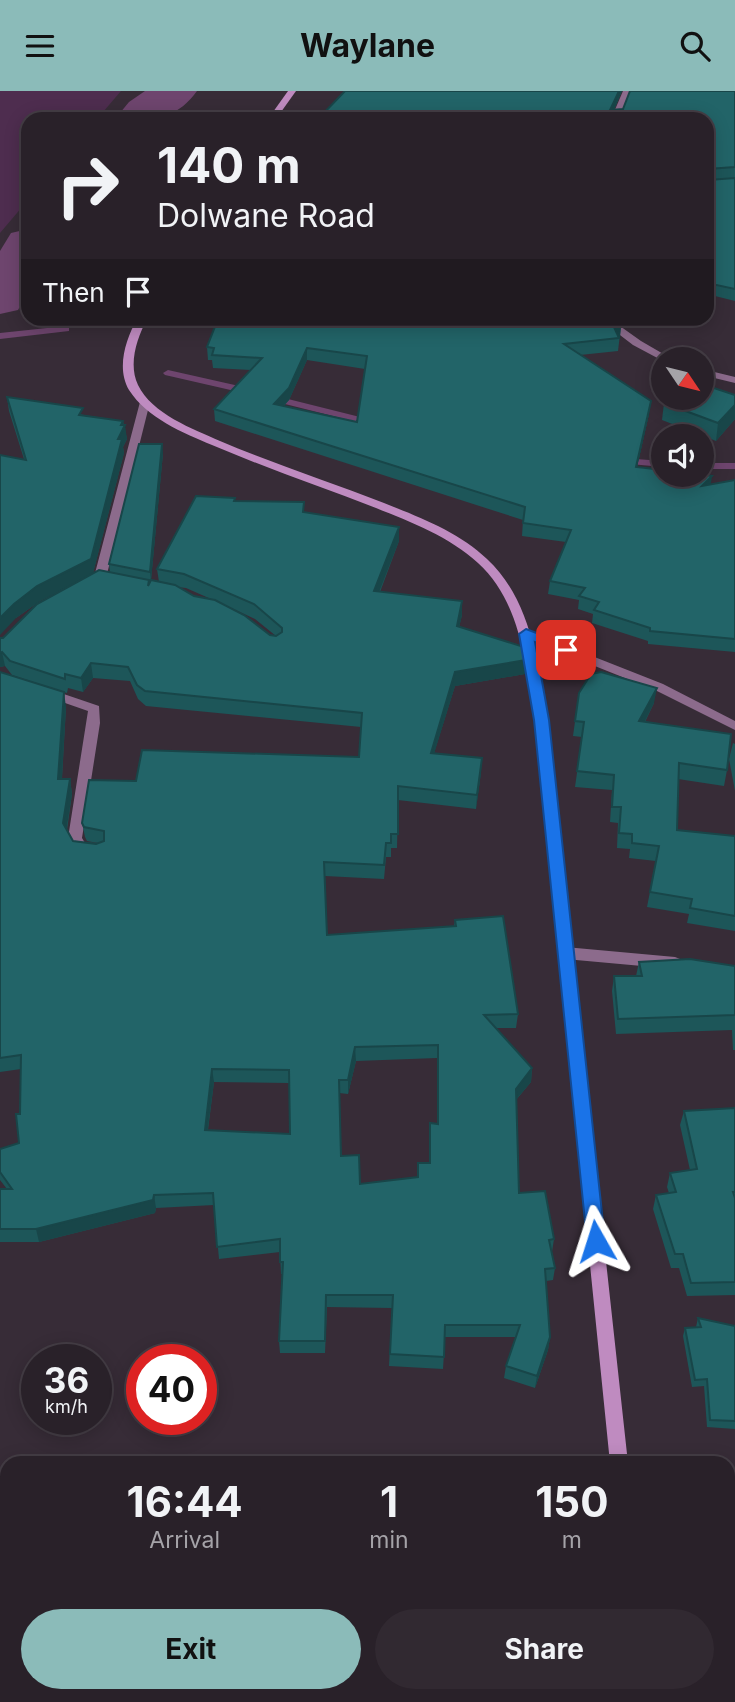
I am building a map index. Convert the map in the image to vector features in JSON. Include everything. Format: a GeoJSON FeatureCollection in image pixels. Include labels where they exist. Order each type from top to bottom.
{"type":"FeatureCollection","features":[{"type":"Feature","properties":{"kind":"street"},"geometry":{"type":"LineString","coordinates":[[277,112],[292,91]]}},
{"type":"Feature","properties":{"kind":"street"},"geometry":{"type":"LineString","coordinates":[[618,112],[627,91]]}},
{"type":"Feature","properties":{"kind":"street"},"geometry":{"type":"LineString","coordinates":[[140,326],[127,362],[134,390],[164,418],[205,439],[379,503],[440,530],[482,559],[512,595],[526,634],[541,720],[618,1456]]}},
{"type":"Feature","properties":{"kind":"street"},"geometry":{"type":"LineString","coordinates":[[613,326],[651,351]]}},
{"type":"Feature","properties":{"kind":"street"},"geometry":{"type":"LineString","coordinates":[[714,375],[735,380]]}},
{"type":"Feature","properties":{"kind":"street"},"geometry":{"type":"LineString","coordinates":[[125,582],[95,580],[145,402]]}},
{"type":"Feature","properties":{"kind":"street"},"geometry":{"type":"LineString","coordinates":[[526,634],[659,687],[735,726]]}},
{"type":"Feature","properties":{"kind":"street"},"geometry":{"type":"LineString","coordinates":[[37,689],[94,709],[75,838],[81,848],[99,850]]}},
{"type":"Feature","properties":{"kind":"street"},"geometry":{"type":"LineString","coordinates":[[565,953],[655,960],[695,967]]}},
{"type":"Feature","properties":{"kind":"shaded area"},"geometry":{"type":"Polygon","coordinates":[[[0,91],[121,91],[103,112],[21,112],[21,208],[0,233],[0,91]]]}},
{"type":"Feature","properties":{"kind":"building"},"geometry":{"type":"Polygon","coordinates":[[[345,91],[619,91],[610,110],[623,109],[630,91],[735,91],[735,167],[714,169],[714,112],[325,112],[345,91]]]}},
{"type":"Feature","properties":{"kind":"building"},"geometry":{"type":"Polygon","coordinates":[[[735,178],[735,289],[714,284],[714,180],[735,178]]]}},
{"type":"Feature","properties":{"kind":"building"},"geometry":{"type":"Polygon","coordinates":[[[215,326],[621,326],[614,327],[619,338],[564,344],[651,401],[636,467],[651,469],[651,487],[714,487],[714,484],[735,480],[735,639],[650,631],[650,628],[594,610],[599,602],[579,596],[585,588],[550,581],[571,530],[523,523],[525,507],[214,409],[262,358],[212,355],[214,348],[207,347],[215,326]],[[307,348],[289,388],[274,404],[357,422],[367,356],[307,348]]]}},
{"type":"Feature","properties":{"kind":"building"},"geometry":{"type":"Polygon","coordinates":[[[714,388],[735,395],[735,405],[718,423],[683,410],[714,410],[714,388]]]}},
{"type":"Feature","properties":{"kind":"building"},"geometry":{"type":"Polygon","coordinates":[[[7,397],[83,408],[79,415],[123,421],[121,425],[125,425],[118,439],[122,439],[91,559],[37,586],[0,618],[0,455],[26,460],[7,397]]]}},
{"type":"Feature","properties":{"kind":"building"},"geometry":{"type":"Polygon","coordinates":[[[139,444],[162,444],[150,572],[109,564],[139,444]]]}},
{"type":"Feature","properties":{"kind":"building"},"geometry":{"type":"Polygon","coordinates":[[[196,496],[235,498],[234,501],[304,502],[303,512],[399,527],[374,591],[462,601],[457,626],[524,647],[526,660],[455,672],[431,753],[482,758],[477,795],[398,786],[398,834],[391,834],[391,843],[386,843],[384,865],[324,862],[327,935],[456,926],[455,920],[503,916],[518,1014],[484,1015],[532,1068],[516,1089],[519,1193],[545,1191],[554,1239],[549,1240],[555,1268],[545,1269],[550,1337],[537,1376],[506,1366],[520,1325],[445,1325],[444,1357],[390,1354],[393,1295],[326,1295],[325,1341],[279,1341],[283,1262],[280,1262],[280,1239],[217,1247],[213,1193],[154,1195],[153,1200],[36,1229],[0,1229],[0,1189],[12,1189],[0,1172],[0,1149],[19,1143],[16,1114],[20,1114],[21,1055],[0,1058],[0,672],[64,692],[58,779],[70,779],[63,823],[73,841],[96,844],[104,841],[104,831],[84,827],[82,823],[89,780],[136,781],[142,750],[359,757],[362,713],[145,691],[137,685],[128,667],[91,663],[81,678],[65,674],[65,679],[10,661],[0,653],[0,638],[37,604],[99,570],[149,580],[148,586],[151,580],[175,585],[194,596],[215,600],[244,615],[270,635],[276,636],[282,632],[282,628],[254,604],[184,574],[157,569],[196,496]],[[438,1045],[355,1047],[348,1080],[339,1080],[341,1156],[359,1155],[360,1184],[418,1177],[418,1163],[430,1163],[430,1123],[438,1124],[438,1045]],[[212,1069],[205,1130],[290,1134],[289,1070],[212,1069]]]}},
{"type":"Feature","properties":{"kind":"building"},"geometry":{"type":"Polygon","coordinates":[[[601,672],[657,688],[639,721],[731,734],[727,770],[679,763],[677,830],[735,836],[735,916],[690,908],[692,899],[650,892],[659,846],[632,843],[632,834],[619,833],[621,807],[612,807],[614,775],[577,771],[584,722],[575,721],[579,693],[591,674],[601,672]]]}},
{"type":"Feature","properties":{"kind":"building"},"geometry":{"type":"Polygon","coordinates":[[[690,959],[735,966],[735,1015],[618,1019],[614,976],[642,976],[639,962],[690,959]]]}},
{"type":"Feature","properties":{"kind":"building"},"geometry":{"type":"Polygon","coordinates":[[[735,1108],[735,1282],[691,1283],[683,1254],[675,1254],[656,1195],[676,1192],[670,1173],[697,1169],[684,1111],[735,1108]]]}},
{"type":"Feature","properties":{"kind":"building"},"geometry":{"type":"Polygon","coordinates":[[[698,1318],[735,1326],[735,1421],[710,1420],[707,1379],[695,1380],[685,1328],[701,1327],[698,1318]]]}},
{"type":"Feature","properties":{"kind":"waterway"},"geometry":{"type":"LineString","coordinates":[[143,112],[175,91]]}},
{"type":"Feature","properties":{"kind":"waterway"},"geometry":{"type":"LineString","coordinates":[[0,299],[21,257]]}},
{"type":"Feature","properties":{"kind":"waterway"},"geometry":{"type":"LineString","coordinates":[[0,336],[66,329]]}},
{"type":"Feature","properties":{"kind":"waterway"},"geometry":{"type":"LineString","coordinates":[[168,373],[248,391]]}},
{"type":"Feature","properties":{"kind":"waterway"},"geometry":{"type":"LineString","coordinates":[[272,398],[373,423]]}},
{"type":"Feature","properties":{"kind":"waterway"},"geometry":{"type":"LineString","coordinates":[[622,461],[651,463]]}},
{"type":"Feature","properties":{"kind":"waterway"},"geometry":{"type":"LineString","coordinates":[[714,466],[735,466]]}},
{"type":"Feature","properties":{"kind":"route"},"geometry":{"type":"LineString","coordinates":[[566,650],[526,634],[541,720],[596,1241]]}}]}
